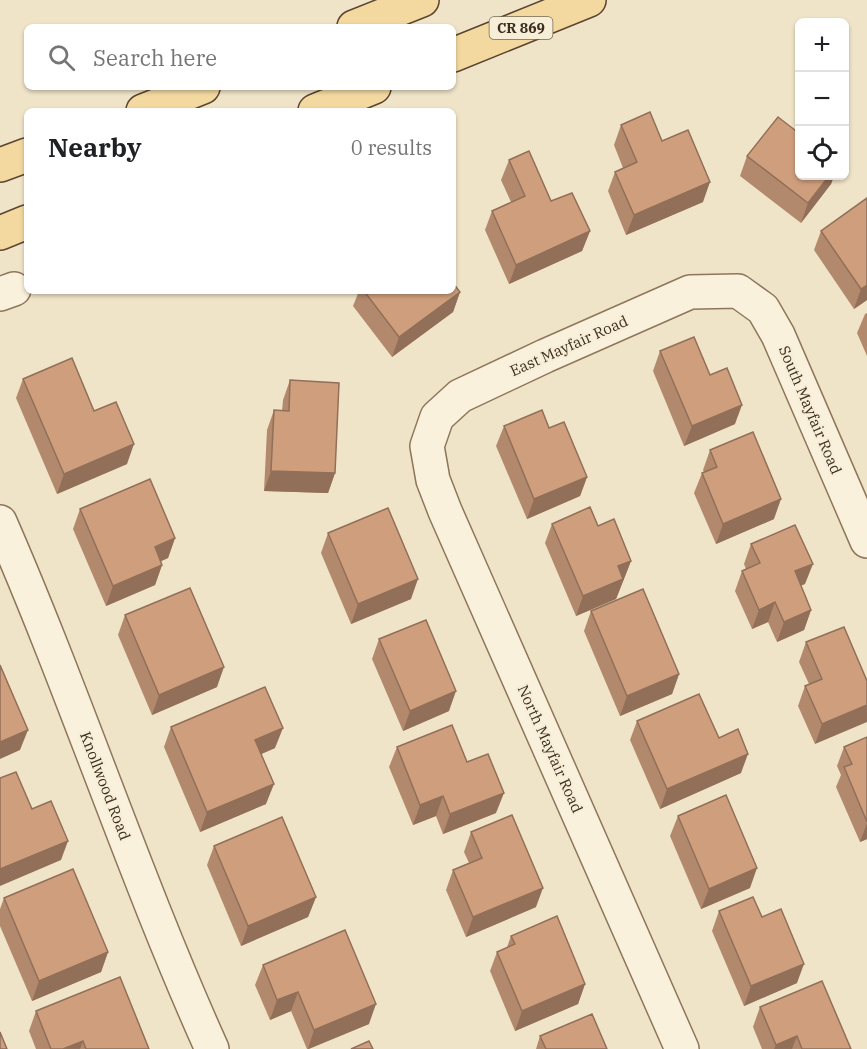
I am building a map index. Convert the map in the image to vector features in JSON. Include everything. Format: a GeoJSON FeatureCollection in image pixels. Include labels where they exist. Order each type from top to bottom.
{"type":"FeatureCollection","features":[{"type":"Feature","properties":{"kind":"main road"},"geometry":{"type":"LineString","coordinates":[[362,24],[422,0]]}},
{"type":"Feature","properties":{"kind":"main road","name":"CR 869"},"geometry":{"type":"LineString","coordinates":[[456,54],[589,0]]}},
{"type":"Feature","properties":{"kind":"main road"},"geometry":{"type":"LineString","coordinates":[[150,108],[195,90]]}},
{"type":"Feature","properties":{"kind":"main road"},"geometry":{"type":"LineString","coordinates":[[322,108],[367,90]]}},
{"type":"Feature","properties":{"kind":"main road"},"geometry":{"type":"LineString","coordinates":[[0,165],[24,156]]}},
{"type":"Feature","properties":{"kind":"main road"},"geometry":{"type":"LineString","coordinates":[[0,233],[24,223]]}},
{"type":"Feature","properties":{"kind":"street","name":"East Mayfair Road"},"geometry":{"type":"LineString","coordinates":[[427,446],[437,417],[460,396],[544,356],[690,292],[738,291]]}},
{"type":"Feature","properties":{"kind":"street","name":"South Mayfair Road"},"geometry":{"type":"LineString","coordinates":[[738,291],[763,309],[778,335],[867,541]]}},
{"type":"Feature","properties":{"kind":"street","name":"North Mayfair Road"},"geometry":{"type":"LineString","coordinates":[[427,446],[433,480],[445,511],[682,1049]]}},
{"type":"Feature","properties":{"kind":"street","name":"Knollwood Road"},"geometry":{"type":"LineString","coordinates":[[0,522],[29,589],[133,858],[212,1049]]}},
{"type":"Feature","properties":{"kind":"building"},"geometry":{"type":"Polygon","coordinates":[[[650,112],[662,141],[688,130],[710,182],[634,215],[615,172],[637,162],[621,125],[650,112]]]}},
{"type":"Feature","properties":{"kind":"building"},"geometry":{"type":"Polygon","coordinates":[[[778,117],[795,130],[795,180],[826,180],[808,203],[747,156],[778,117]]]}},
{"type":"Feature","properties":{"kind":"building"},"geometry":{"type":"Polygon","coordinates":[[[529,151],[551,201],[572,193],[590,231],[516,265],[492,211],[525,196],[509,160],[529,151]]]}},
{"type":"Feature","properties":{"kind":"building"},"geometry":{"type":"Polygon","coordinates":[[[867,198],[867,285],[861,289],[821,231],[867,198]]]}},
{"type":"Feature","properties":{"kind":"building"},"geometry":{"type":"Polygon","coordinates":[[[456,287],[460,292],[399,337],[366,294],[456,294],[456,287]]]}},
{"type":"Feature","properties":{"kind":"building"},"geometry":{"type":"Polygon","coordinates":[[[694,337],[710,375],[727,368],[742,405],[692,426],[660,351],[694,337]]]}},
{"type":"Feature","properties":{"kind":"building"},"geometry":{"type":"Polygon","coordinates":[[[72,358],[94,411],[116,402],[134,444],[64,474],[23,379],[72,358]]]}},
{"type":"Feature","properties":{"kind":"building"},"geometry":{"type":"Polygon","coordinates":[[[290,380],[339,383],[335,473],[271,471],[274,410],[289,411],[290,380]]]}},
{"type":"Feature","properties":{"kind":"building"},"geometry":{"type":"Polygon","coordinates":[[[542,410],[549,428],[564,422],[587,477],[534,499],[504,426],[542,410]]]}},
{"type":"Feature","properties":{"kind":"building"},"geometry":{"type":"Polygon","coordinates":[[[753,432],[781,499],[723,524],[702,473],[717,467],[710,450],[753,432]]]}},
{"type":"Feature","properties":{"kind":"building"},"geometry":{"type":"Polygon","coordinates":[[[150,479],[175,538],[155,547],[162,565],[113,586],[80,509],[150,479]]]}},
{"type":"Feature","properties":{"kind":"building"},"geometry":{"type":"Polygon","coordinates":[[[590,507],[598,526],[614,519],[631,561],[618,566],[623,579],[583,596],[552,524],[590,507]]]}},
{"type":"Feature","properties":{"kind":"building"},"geometry":{"type":"Polygon","coordinates":[[[388,508],[418,579],[358,604],[328,533],[388,508]]]}},
{"type":"Feature","properties":{"kind":"building"},"geometry":{"type":"Polygon","coordinates":[[[795,525],[813,564],[795,571],[811,610],[784,622],[775,602],[759,610],[742,571],[760,563],[751,544],[795,525]]]}},
{"type":"Feature","properties":{"kind":"building"},"geometry":{"type":"Polygon","coordinates":[[[190,588],[224,667],[159,695],[125,615],[190,588]]]}},
{"type":"Feature","properties":{"kind":"building"},"geometry":{"type":"Polygon","coordinates":[[[643,589],[679,674],[627,696],[591,611],[643,589]]]}},
{"type":"Feature","properties":{"kind":"building"},"geometry":{"type":"Polygon","coordinates":[[[426,620],[456,691],[410,711],[379,639],[426,620]]]}},
{"type":"Feature","properties":{"kind":"building"},"geometry":{"type":"Polygon","coordinates":[[[844,627],[867,681],[867,705],[822,724],[805,686],[822,679],[806,642],[844,627]]]}},
{"type":"Feature","properties":{"kind":"building"},"geometry":{"type":"Polygon","coordinates":[[[0,665],[28,730],[0,742],[0,665]]]}},
{"type":"Feature","properties":{"kind":"building"},"geometry":{"type":"Polygon","coordinates":[[[265,687],[283,728],[255,740],[274,784],[207,812],[171,727],[265,687]]]}},
{"type":"Feature","properties":{"kind":"building"},"geometry":{"type":"Polygon","coordinates":[[[699,694],[719,738],[738,729],[748,754],[667,789],[637,721],[699,694]]]}},
{"type":"Feature","properties":{"kind":"building"},"geometry":{"type":"Polygon","coordinates":[[[452,725],[467,762],[488,754],[504,793],[450,814],[443,796],[420,805],[397,747],[452,725]]]}},
{"type":"Feature","properties":{"kind":"building"},"geometry":{"type":"Polygon","coordinates":[[[867,737],[867,822],[844,767],[852,764],[844,747],[867,737]]]}},
{"type":"Feature","properties":{"kind":"building"},"geometry":{"type":"Polygon","coordinates":[[[16,772],[32,809],[51,801],[68,841],[0,869],[0,778],[16,772]]]}},
{"type":"Feature","properties":{"kind":"building"},"geometry":{"type":"Polygon","coordinates":[[[726,795],[757,868],[709,889],[678,816],[726,795]]]}},
{"type":"Feature","properties":{"kind":"building"},"geometry":{"type":"Polygon","coordinates":[[[512,815],[543,888],[473,917],[453,870],[482,858],[471,832],[512,815]]]}},
{"type":"Feature","properties":{"kind":"building"},"geometry":{"type":"Polygon","coordinates":[[[282,817],[316,897],[248,926],[214,846],[282,817]]]}},
{"type":"Feature","properties":{"kind":"building"},"geometry":{"type":"Polygon","coordinates":[[[73,869],[108,952],[39,981],[4,898],[73,869]]]}},
{"type":"Feature","properties":{"kind":"building"},"geometry":{"type":"Polygon","coordinates":[[[753,897],[762,917],[781,909],[804,964],[751,986],[719,911],[753,897]]]}},
{"type":"Feature","properties":{"kind":"building"},"geometry":{"type":"Polygon","coordinates":[[[557,916],[585,984],[522,1011],[497,952],[515,944],[511,936],[557,916]]]}},
{"type":"Feature","properties":{"kind":"building"},"geometry":{"type":"Polygon","coordinates":[[[345,930],[376,1004],[314,1030],[298,992],[277,1000],[263,965],[345,930]]]}},
{"type":"Feature","properties":{"kind":"building"},"geometry":{"type":"Polygon","coordinates":[[[120,977],[149,1049],[86,1049],[83,1041],[63,1049],[51,1049],[36,1011],[120,977]]]}},
{"type":"Feature","properties":{"kind":"building"},"geometry":{"type":"Polygon","coordinates":[[[822,981],[851,1049],[802,1049],[797,1036],[776,1045],[760,1007],[822,981]]]}},
{"type":"Feature","properties":{"kind":"building"},"geometry":{"type":"Polygon","coordinates":[[[592,1014],[607,1049],[546,1049],[540,1036],[592,1014]]]}},
{"type":"Feature","properties":{"kind":"building"},"geometry":{"type":"Polygon","coordinates":[[[0,1032],[7,1049],[0,1049],[0,1032]]]}},
{"type":"Feature","properties":{"kind":"building"},"geometry":{"type":"Polygon","coordinates":[[[369,1041],[373,1049],[351,1049],[369,1041]]]}}]}
